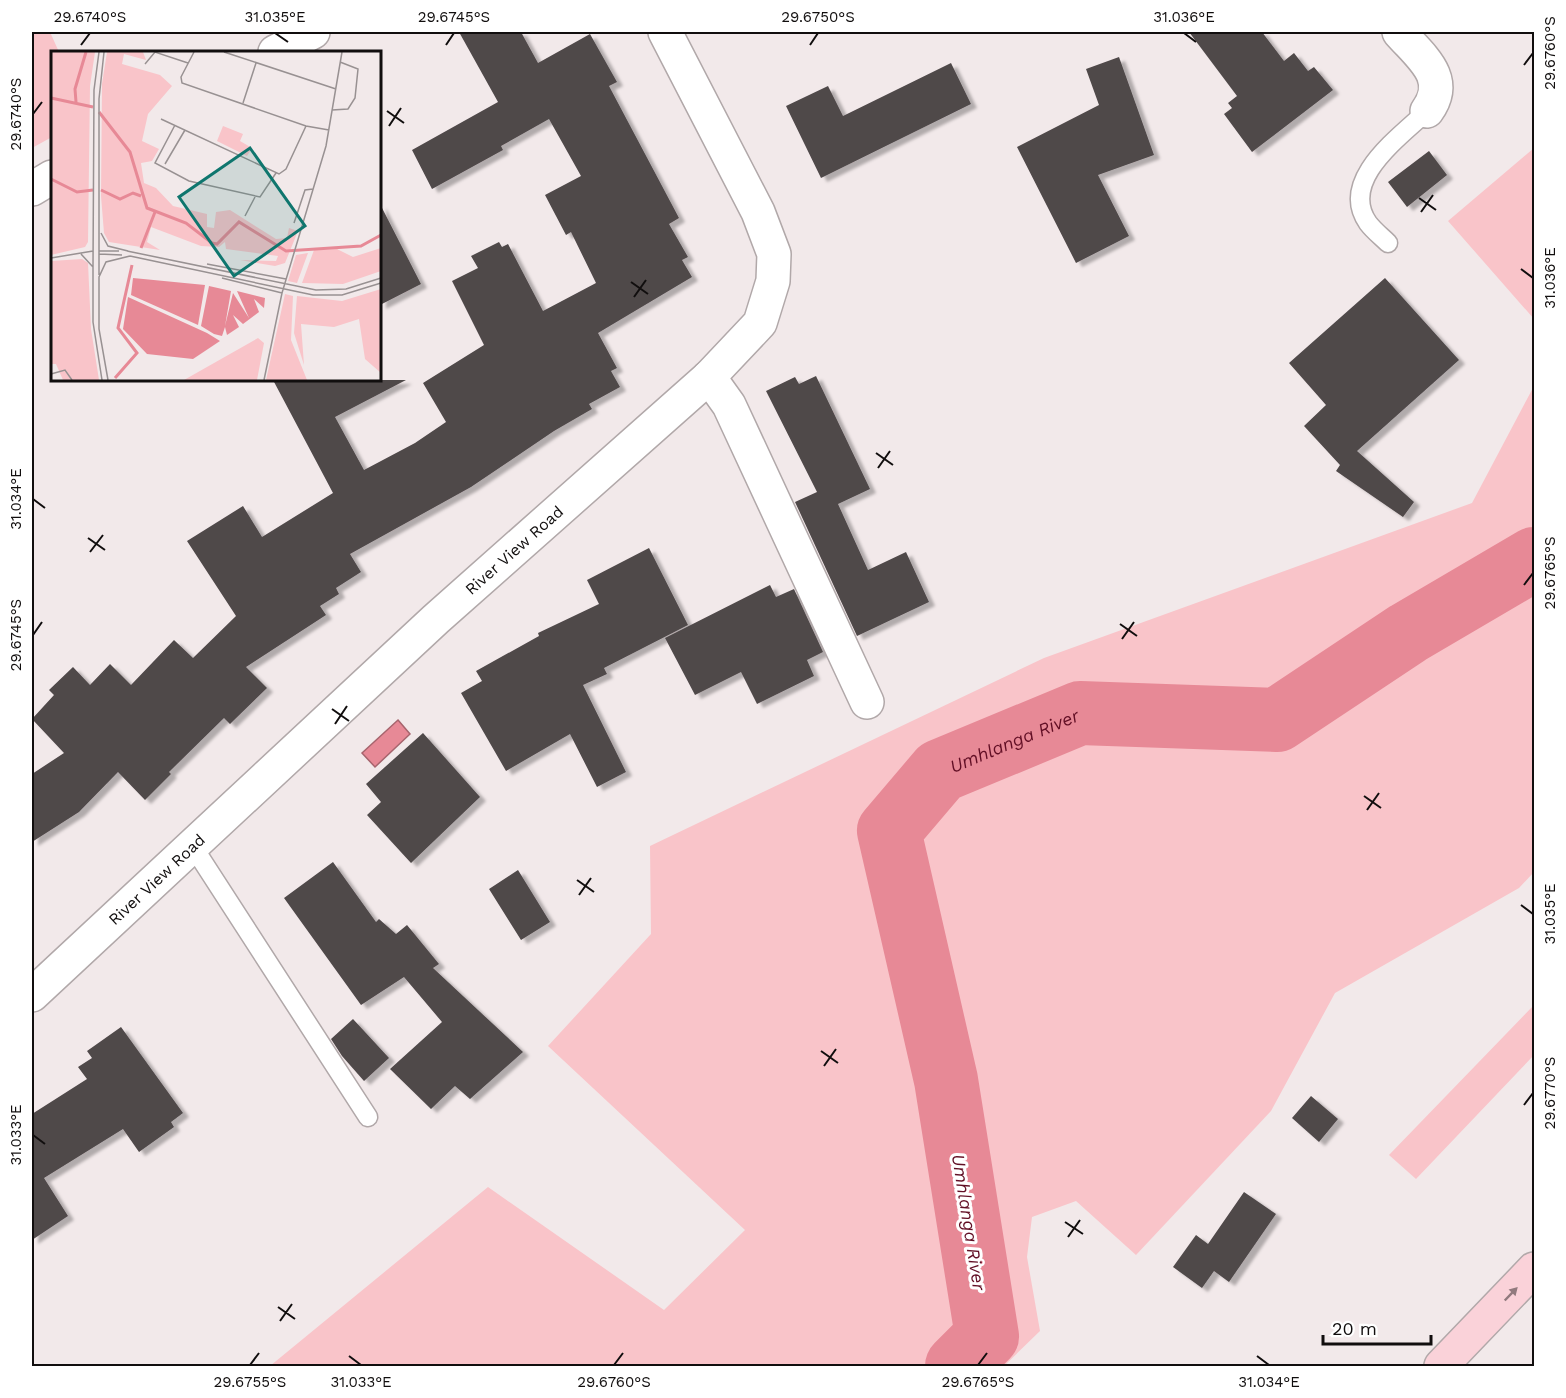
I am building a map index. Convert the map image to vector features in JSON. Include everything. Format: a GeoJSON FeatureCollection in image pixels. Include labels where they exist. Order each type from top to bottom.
{"type":"FeatureCollection","features":[{"type":"Feature","properties":{"kind":"street"},"geometry":{"type":"LineString","coordinates":[[277,51],[313,32]]}},
{"type":"Feature","properties":{"kind":"street","name":"River View Road"},"geometry":{"type":"LineString","coordinates":[[32,995],[436,619],[709,377],[760,323],[773,281],[774,254],[758,212],[665,32]]}},
{"type":"Feature","properties":{"kind":"street"},"geometry":{"type":"LineString","coordinates":[[1399,32],[1426,63],[1438,83],[1437,98],[1427,111]]}},
{"type":"Feature","properties":{"kind":"street"},"geometry":{"type":"LineString","coordinates":[[32,189],[51,178]]}},
{"type":"Feature","properties":{"kind":"street"},"geometry":{"type":"LineString","coordinates":[[709,377],[729,405],[867,702]]}},
{"type":"Feature","properties":{"kind":"street"},"geometry":{"type":"LineString","coordinates":[[1441,1366],[1534,1269]]}},
{"type":"Feature","properties":{"kind":"lane"},"geometry":{"type":"LineString","coordinates":[[1388,243],[1367,222],[1360,200],[1363,177],[1386,150],[1427,111]]}},
{"type":"Feature","properties":{"kind":"lane"},"geometry":{"type":"LineString","coordinates":[[192,845],[368,1117]]}},
{"type":"Feature","properties":{"kind":"shaded area"},"geometry":{"type":"Polygon","coordinates":[[[32,32],[50,32],[59,51],[51,51],[51,138],[32,148],[32,32]]]}},
{"type":"Feature","properties":{"kind":"shaded area"},"geometry":{"type":"Polygon","coordinates":[[[1534,148],[1534,319],[1448,221],[1534,148]]]}},
{"type":"Feature","properties":{"kind":"shaded area"},"geometry":{"type":"Polygon","coordinates":[[[1534,386],[1534,872],[1519,888],[1335,993],[1271,1111],[1136,1255],[1076,1201],[1032,1217],[1027,1257],[1040,1331],[1004,1366],[270,1366],[488,1187],[664,1310],[745,1230],[548,1046],[651,934],[650,846],[1044,658],[1472,503],[1534,386]]]}},
{"type":"Feature","properties":{"kind":"shaded area"},"geometry":{"type":"Polygon","coordinates":[[[398,720],[410,734],[375,767],[362,753],[398,720]]]}},
{"type":"Feature","properties":{"kind":"shaded area"},"geometry":{"type":"Polygon","coordinates":[[[1534,1005],[1534,1055],[1416,1179],[1389,1155],[1534,1005]]]}},
{"type":"Feature","properties":{"kind":"building"},"geometry":{"type":"Polygon","coordinates":[[[459,32],[521,32],[538,63],[590,34],[617,82],[609,86],[679,218],[669,224],[688,257],[682,260],[692,277],[598,333],[617,368],[611,371],[620,387],[589,404],[592,409],[554,431],[471,487],[350,554],[361,572],[336,588],[339,594],[320,606],[326,615],[246,667],[267,688],[230,724],[224,718],[169,772],[171,774],[145,800],[118,772],[79,812],[32,842],[32,774],[64,753],[32,719],[54,695],[49,690],[73,667],[90,685],[110,664],[131,685],[174,640],[193,658],[236,616],[187,541],[243,506],[262,537],[333,493],[274,381],[406,380],[335,417],[364,470],[415,443],[446,422],[423,383],[484,345],[452,281],[478,268],[471,256],[499,242],[502,247],[508,244],[543,311],[596,283],[571,232],[566,235],[545,195],[581,176],[549,119],[501,146],[503,150],[432,189],[412,150],[498,102],[459,32]]]}},
{"type":"Feature","properties":{"kind":"building"},"geometry":{"type":"Polygon","coordinates":[[[1189,32],[1262,32],[1284,61],[1294,53],[1308,71],[1314,67],[1333,90],[1252,152],[1224,114],[1232,108],[1228,103],[1237,96],[1189,32]]]}},
{"type":"Feature","properties":{"kind":"building"},"geometry":{"type":"Polygon","coordinates":[[[1119,57],[1154,155],[1098,175],[1129,236],[1076,263],[1017,147],[1099,105],[1086,69],[1119,57]]]}},
{"type":"Feature","properties":{"kind":"building"},"geometry":{"type":"Polygon","coordinates":[[[951,63],[971,104],[821,178],[786,106],[828,86],[843,116],[951,63]]]}},
{"type":"Feature","properties":{"kind":"building"},"geometry":{"type":"Polygon","coordinates":[[[1429,151],[1447,175],[1407,207],[1388,182],[1429,151]]]}},
{"type":"Feature","properties":{"kind":"building"},"geometry":{"type":"Polygon","coordinates":[[[381,206],[421,284],[381,304],[381,206]]]}},
{"type":"Feature","properties":{"kind":"building"},"geometry":{"type":"Polygon","coordinates":[[[1385,278],[1459,360],[1357,451],[1414,502],[1403,517],[1336,471],[1340,465],[1304,426],[1326,405],[1289,363],[1385,278]]]}},
{"type":"Feature","properties":{"kind":"building"},"geometry":{"type":"Polygon","coordinates":[[[816,376],[870,489],[838,504],[868,570],[906,552],[929,602],[857,636],[795,502],[817,492],[766,391],[795,377],[799,384],[816,376]]]}},
{"type":"Feature","properties":{"kind":"building"},"geometry":{"type":"Polygon","coordinates":[[[649,548],[688,625],[604,668],[607,674],[583,685],[626,772],[597,787],[570,734],[506,771],[461,693],[482,681],[476,671],[539,636],[538,633],[599,604],[587,580],[649,548]]]}},
{"type":"Feature","properties":{"kind":"building"},"geometry":{"type":"Polygon","coordinates":[[[770,585],[776,597],[794,589],[823,652],[807,660],[814,676],[757,704],[741,672],[695,695],[665,638],[770,585]]]}},
{"type":"Feature","properties":{"kind":"building"},"geometry":{"type":"Polygon","coordinates":[[[423,733],[480,797],[411,863],[367,815],[381,802],[366,784],[423,733]]]}},
{"type":"Feature","properties":{"kind":"building"},"geometry":{"type":"Polygon","coordinates":[[[333,862],[376,922],[379,919],[396,934],[407,925],[439,964],[433,968],[523,1052],[470,1099],[455,1086],[431,1109],[390,1069],[442,1022],[404,977],[361,1005],[284,898],[333,862]]]}},
{"type":"Feature","properties":{"kind":"building"},"geometry":{"type":"Polygon","coordinates":[[[518,870],[550,922],[521,940],[489,889],[518,870]]]}},
{"type":"Feature","properties":{"kind":"building"},"geometry":{"type":"Polygon","coordinates":[[[353,1019],[389,1058],[364,1081],[342,1056],[331,1039],[353,1019]]]}},
{"type":"Feature","properties":{"kind":"building"},"geometry":{"type":"Polygon","coordinates":[[[121,1027],[183,1113],[171,1122],[174,1127],[139,1152],[123,1129],[44,1178],[68,1216],[32,1240],[32,1114],[87,1079],[78,1067],[92,1058],[87,1051],[121,1027]]]}},
{"type":"Feature","properties":{"kind":"building"},"geometry":{"type":"Polygon","coordinates":[[[1311,1096],[1338,1119],[1319,1142],[1292,1118],[1311,1096]]]}},
{"type":"Feature","properties":{"kind":"building"},"geometry":{"type":"Polygon","coordinates":[[[1244,1192],[1276,1214],[1229,1282],[1214,1271],[1202,1288],[1173,1267],[1196,1235],[1208,1244],[1244,1192]]]}},
{"type":"Feature","properties":{"kind":"waterway","name":"Umhlanga River"},"geometry":{"type":"LineString","coordinates":[[957,1366],[987,1336],[946,1080],[889,831],[940,771],[1080,713],[1277,720],[1408,633],[1534,559]]}}]}
